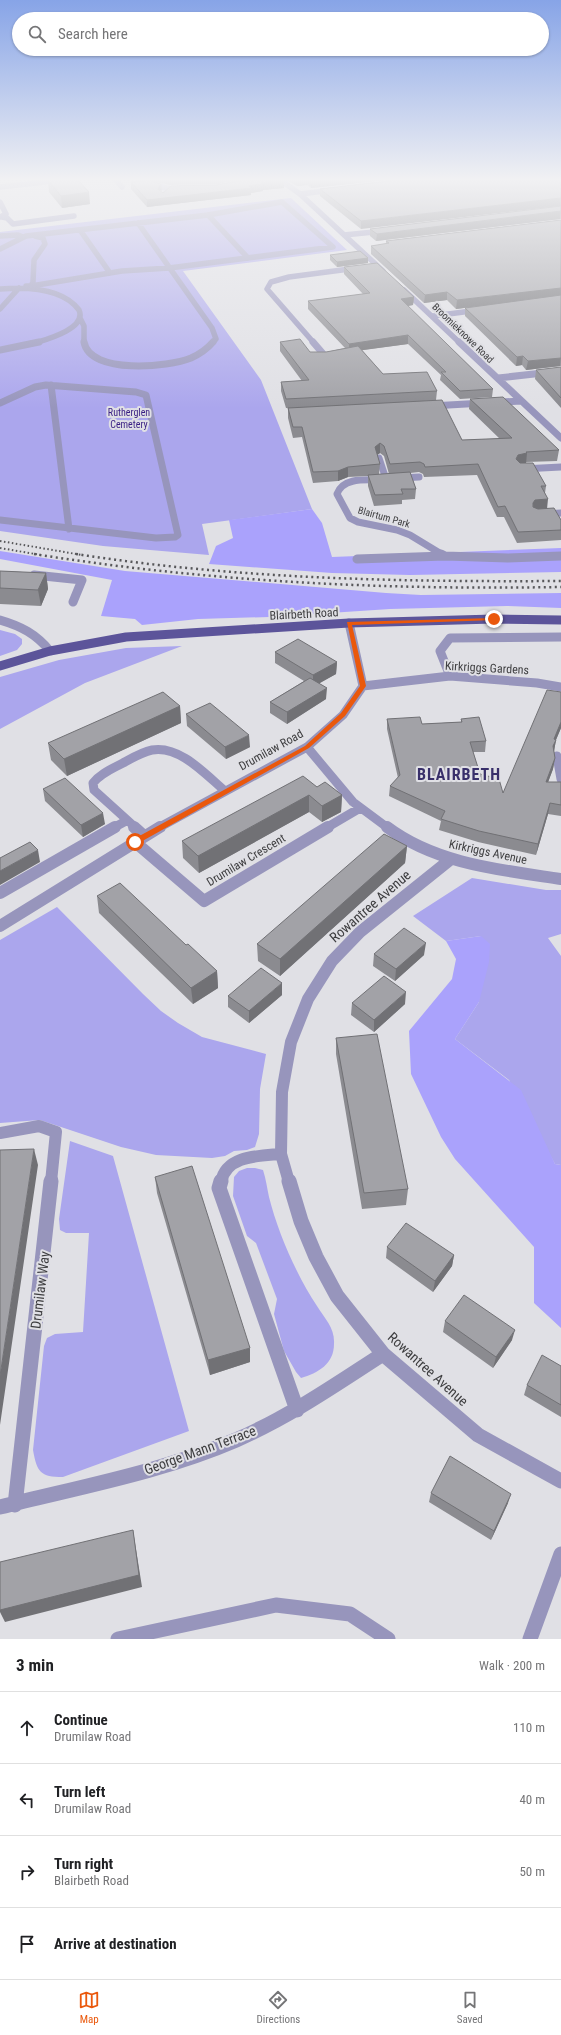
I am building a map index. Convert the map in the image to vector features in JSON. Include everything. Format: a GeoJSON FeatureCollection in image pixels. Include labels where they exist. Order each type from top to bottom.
{"type":"FeatureCollection","features":[{"type":"Feature","properties":{"kind":"main road","name":"Blairbeth Road"},"geometry":{"type":"LineString","coordinates":[[0,666],[50,651],[126,637],[348,623],[494,619],[561,620]]}},
{"type":"Feature","properties":{"kind":"street"},"geometry":{"type":"LineString","coordinates":[[31,286],[33,282],[34,260],[37,255]]}},
{"type":"Feature","properties":{"kind":"street"},"geometry":{"type":"LineString","coordinates":[[98,255],[110,273]]}},
{"type":"Feature","properties":{"kind":"street"},"geometry":{"type":"LineString","coordinates":[[3,289],[18,288],[44,291],[67,299],[76,306],[81,314],[80,318],[84,327],[83,344],[85,348],[96,357],[136,366],[166,365],[190,359],[207,350],[216,339],[215,334],[160,255]]}},
{"type":"Feature","properties":{"kind":"street"},"geometry":{"type":"LineString","coordinates":[[3,289],[74,280],[110,273],[169,268],[269,255]]}},
{"type":"Feature","properties":{"kind":"street"},"geometry":{"type":"LineString","coordinates":[[366,255],[388,276]]}},
{"type":"Feature","properties":{"kind":"street"},"geometry":{"type":"LineString","coordinates":[[369,267],[377,266]]}},
{"type":"Feature","properties":{"kind":"street"},"geometry":{"type":"LineString","coordinates":[[326,356],[267,289],[271,282],[289,277],[362,268]]}},
{"type":"Feature","properties":{"kind":"street","name":"Broomieknowe Road"},"geometry":{"type":"LineString","coordinates":[[399,286],[433,316],[561,438]]}},
{"type":"Feature","properties":{"kind":"street"},"geometry":{"type":"LineString","coordinates":[[0,309],[18,288]]}},
{"type":"Feature","properties":{"kind":"street"},"geometry":{"type":"LineString","coordinates":[[433,316],[486,309]]}},
{"type":"Feature","properties":{"kind":"street"},"geometry":{"type":"LineString","coordinates":[[0,350],[28,345],[54,337],[72,326],[80,318]]}},
{"type":"Feature","properties":{"kind":"street"},"geometry":{"type":"LineString","coordinates":[[498,378],[561,371]]}},
{"type":"Feature","properties":{"kind":"street"},"geometry":{"type":"LineString","coordinates":[[51,385],[69,529]]}},
{"type":"Feature","properties":{"kind":"street"},"geometry":{"type":"LineString","coordinates":[[0,403],[35,387],[51,385],[136,392],[146,395],[178,535],[175,538],[156,538],[0,520]]}},
{"type":"Feature","properties":{"kind":"street"},"geometry":{"type":"LineString","coordinates":[[420,406],[521,401]]}},
{"type":"Feature","properties":{"kind":"street"},"geometry":{"type":"LineString","coordinates":[[379,458],[386,479]]}},
{"type":"Feature","properties":{"kind":"street"},"geometry":{"type":"LineString","coordinates":[[520,469],[561,467]]}},
{"type":"Feature","properties":{"kind":"street","name":"Blairtum Park"},"geometry":{"type":"LineString","coordinates":[[420,477],[348,482],[340,486],[337,494],[350,518],[358,522],[397,530],[410,535],[421,540],[445,556]]}},
{"type":"Feature","properties":{"kind":"street"},"geometry":{"type":"LineString","coordinates":[[536,515],[561,513]]}},
{"type":"Feature","properties":{"kind":"street"},"geometry":{"type":"LineString","coordinates":[[357,559],[445,556],[508,558],[561,556]]}},
{"type":"Feature","properties":{"kind":"street"},"geometry":{"type":"LineString","coordinates":[[22,574],[82,580],[73,602]]}},
{"type":"Feature","properties":{"kind":"street"},"geometry":{"type":"LineString","coordinates":[[0,620],[25,627],[33,632],[50,651]]}},
{"type":"Feature","properties":{"kind":"street"},"geometry":{"type":"LineString","coordinates":[[348,623],[363,686]]}},
{"type":"Feature","properties":{"kind":"street"},"geometry":{"type":"LineString","coordinates":[[450,676],[440,650],[450,638],[561,637]]}},
{"type":"Feature","properties":{"kind":"street","name":"Kirkriggs Gardens"},"geometry":{"type":"LineString","coordinates":[[363,686],[450,676],[537,683],[561,687]]}},
{"type":"Feature","properties":{"kind":"street","name":"Drumilaw Road"},"geometry":{"type":"LineString","coordinates":[[0,926],[144,836],[307,747],[343,715],[363,686]]}},
{"type":"Feature","properties":{"kind":"street","name":"Kirkriggs Avenue"},"geometry":{"type":"LineString","coordinates":[[307,747],[360,808],[406,840],[451,860],[499,870],[561,879]]}},
{"type":"Feature","properties":{"kind":"street"},"geometry":{"type":"LineString","coordinates":[[144,836],[94,790],[93,783],[99,776],[150,751],[163,749],[174,752],[225,791]]}},
{"type":"Feature","properties":{"kind":"street"},"geometry":{"type":"LineString","coordinates":[[557,756],[561,779]]}},
{"type":"Feature","properties":{"kind":"street","name":"Drumilaw Crescent"},"geometry":{"type":"LineString","coordinates":[[135,842],[204,901],[360,808]]}},
{"type":"Feature","properties":{"kind":"street"},"geometry":{"type":"LineString","coordinates":[[0,893],[126,821]]}},
{"type":"Feature","properties":{"kind":"street","name":"Rowantree Avenue"},"geometry":{"type":"LineString","coordinates":[[451,860],[360,932],[332,960],[308,999],[291,1042],[282,1092],[281,1154],[301,1221],[316,1257],[337,1296],[382,1354],[478,1435],[561,1481]]}},
{"type":"Feature","properties":{"kind":"street","name":"Drumilaw Way"},"geometry":{"type":"LineString","coordinates":[[0,1133],[39,1126],[56,1132],[15,1505]]}},
{"type":"Feature","properties":{"kind":"street"},"geometry":{"type":"LineString","coordinates":[[281,1154],[248,1158],[232,1163],[223,1173],[220,1188],[297,1410]]}},
{"type":"Feature","properties":{"kind":"street","name":"George Mann Terrace"},"geometry":{"type":"LineString","coordinates":[[0,1507],[15,1505],[160,1467],[236,1440],[297,1410],[382,1354]]}},
{"type":"Feature","properties":{"kind":"street"},"geometry":{"type":"LineString","coordinates":[[530,1639],[561,1554]]}},
{"type":"Feature","properties":{"kind":"street"},"geometry":{"type":"LineString","coordinates":[[118,1639],[276,1605],[350,1614],[388,1639]]}},
{"type":"Feature","properties":{"kind":"green space","name":"Rutherglen Cemetery"},"geometry":{"type":"Polygon","coordinates":[[[0,255],[304,255],[183,271],[261,380],[312,509],[202,524],[209,555],[103,546],[0,531],[0,255]]]}},
{"type":"Feature","properties":{"kind":"green space"},"geometry":{"type":"Polygon","coordinates":[[[0,630],[15,634],[22,639],[22,644],[17,650],[0,656],[0,630]]]}},
{"type":"Feature","properties":{"kind":"green space"},"geometry":{"type":"Polygon","coordinates":[[[182,646],[85,683],[0,729],[0,677],[59,660],[126,648],[182,646]]]}},
{"type":"Feature","properties":{"kind":"green space"},"geometry":{"type":"Polygon","coordinates":[[[472,878],[546,890],[561,890],[561,934],[548,938],[561,956],[561,1165],[555,1164],[509,1080],[455,1039],[479,1002],[481,936],[446,941],[413,916],[472,878]]]}},
{"type":"Feature","properties":{"kind":"green space"},"geometry":{"type":"Polygon","coordinates":[[[57,907],[143,994],[161,1011],[178,1023],[202,1037],[266,1054],[260,1089],[259,1134],[255,1147],[247,1150],[234,1151],[225,1156],[212,1158],[156,1155],[121,1147],[40,1120],[0,1123],[0,940],[57,907]]]}},
{"type":"Feature","properties":{"kind":"green space"},"geometry":{"type":"Polygon","coordinates":[[[70,1141],[113,1156],[189,1431],[63,1477],[55,1477],[41,1472],[36,1464],[33,1450],[44,1346],[47,1338],[55,1334],[83,1332],[89,1233],[66,1233],[60,1230],[59,1219],[70,1141]]]}},
{"type":"Feature","properties":{"kind":"green space"},"geometry":{"type":"Polygon","coordinates":[[[247,1168],[263,1170],[277,1225],[289,1254],[302,1281],[333,1333],[333,1351],[328,1362],[319,1370],[301,1378],[284,1351],[274,1314],[277,1299],[256,1243],[247,1236],[233,1196],[234,1177],[239,1171],[247,1168]]]}},
{"type":"Feature","properties":{"kind":"shaded area"},"geometry":{"type":"Polygon","coordinates":[[[312,509],[322,523],[332,557],[561,548],[561,572],[410,575],[332,573],[209,564],[216,546],[233,538],[229,520],[312,509]]]}},
{"type":"Feature","properties":{"kind":"shaded area"},"geometry":{"type":"Polygon","coordinates":[[[0,551],[125,571],[386,593],[421,595],[561,593],[561,608],[507,606],[390,609],[269,617],[198,619],[142,625],[135,619],[101,616],[112,580],[0,559],[0,551]]]}},
{"type":"Feature","properties":{"kind":"shaded area"},"geometry":{"type":"Polygon","coordinates":[[[481,936],[490,944],[489,962],[479,1002],[455,1039],[521,1090],[555,1164],[561,1165],[561,1328],[534,1303],[534,1247],[455,1159],[441,1137],[411,1074],[409,1031],[452,979],[456,959],[446,941],[481,936]]]}},
{"type":"Feature","properties":{"kind":"building"},"geometry":{"type":"Polygon","coordinates":[[[330,255],[365,255],[368,258],[337,262],[330,255]]]}},
{"type":"Feature","properties":{"kind":"building"},"geometry":{"type":"Polygon","coordinates":[[[381,255],[561,255],[561,288],[457,300],[447,292],[425,295],[381,255]]]}},
{"type":"Feature","properties":{"kind":"building"},"geometry":{"type":"Polygon","coordinates":[[[377,263],[414,297],[401,299],[493,389],[460,391],[441,372],[446,372],[408,335],[349,344],[308,301],[370,293],[344,267],[377,263]]]}},
{"type":"Feature","properties":{"kind":"building"},"geometry":{"type":"Polygon","coordinates":[[[561,295],[561,358],[528,361],[523,356],[517,357],[465,308],[561,295]]]}},
{"type":"Feature","properties":{"kind":"building"},"geometry":{"type":"Polygon","coordinates":[[[300,339],[310,352],[326,352],[358,346],[383,374],[427,372],[437,391],[286,399],[281,382],[309,380],[280,342],[300,339]]]}},
{"type":"Feature","properties":{"kind":"building"},"geometry":{"type":"Polygon","coordinates":[[[561,367],[561,398],[536,370],[561,367]]]}},
{"type":"Feature","properties":{"kind":"building"},"geometry":{"type":"Polygon","coordinates":[[[503,397],[559,450],[526,452],[527,453],[518,455],[516,459],[520,463],[533,463],[546,486],[541,486],[548,499],[535,500],[533,507],[538,509],[554,508],[561,520],[561,530],[518,532],[505,506],[498,507],[478,464],[425,467],[424,464],[420,462],[390,464],[384,446],[380,443],[375,447],[380,464],[348,467],[338,471],[313,472],[302,427],[293,427],[288,408],[442,400],[462,440],[512,438],[470,399],[503,397]]]}},
{"type":"Feature","properties":{"kind":"building"},"geometry":{"type":"Polygon","coordinates":[[[410,472],[416,489],[401,489],[403,494],[375,495],[368,475],[410,472]]]}},
{"type":"Feature","properties":{"kind":"building"},"geometry":{"type":"Polygon","coordinates":[[[0,571],[46,573],[38,590],[0,588],[0,571]]]}},
{"type":"Feature","properties":{"kind":"building"},"geometry":{"type":"Polygon","coordinates":[[[298,639],[337,662],[313,675],[275,652],[298,639]]]}},
{"type":"Feature","properties":{"kind":"building"},"geometry":{"type":"Polygon","coordinates":[[[310,678],[327,688],[287,712],[270,702],[310,678]]]}},
{"type":"Feature","properties":{"kind":"building"},"geometry":{"type":"Polygon","coordinates":[[[547,690],[561,692],[561,722],[554,739],[556,740],[553,746],[555,758],[546,782],[561,782],[561,805],[550,803],[538,844],[479,831],[441,819],[445,811],[390,786],[400,775],[387,719],[420,717],[422,724],[462,722],[461,719],[479,717],[486,741],[470,742],[480,774],[499,779],[503,793],[547,690]]]}},
{"type":"Feature","properties":{"kind":"building"},"geometry":{"type":"Polygon","coordinates":[[[163,692],[180,706],[64,759],[48,743],[163,692]]]}},
{"type":"Feature","properties":{"kind":"building"},"geometry":{"type":"Polygon","coordinates":[[[210,703],[249,735],[225,747],[186,714],[210,703]]]}},
{"type":"Feature","properties":{"kind":"building"},"geometry":{"type":"Polygon","coordinates":[[[303,776],[317,787],[325,782],[342,795],[322,806],[309,795],[198,856],[182,841],[303,776]]]}},
{"type":"Feature","properties":{"kind":"building"},"geometry":{"type":"Polygon","coordinates":[[[65,778],[103,813],[81,825],[43,789],[65,778]]]}},
{"type":"Feature","properties":{"kind":"building"},"geometry":{"type":"Polygon","coordinates":[[[384,834],[407,846],[280,959],[257,944],[384,834]]]}},
{"type":"Feature","properties":{"kind":"building"},"geometry":{"type":"Polygon","coordinates":[[[30,842],[38,850],[0,871],[0,858],[30,842]]]}},
{"type":"Feature","properties":{"kind":"building"},"geometry":{"type":"Polygon","coordinates":[[[120,883],[186,945],[188,944],[217,971],[191,988],[97,896],[120,883]]]}},
{"type":"Feature","properties":{"kind":"building"},"geometry":{"type":"Polygon","coordinates":[[[404,928],[426,943],[396,969],[374,954],[404,928]]]}},
{"type":"Feature","properties":{"kind":"building"},"geometry":{"type":"Polygon","coordinates":[[[261,968],[282,983],[249,1011],[228,996],[261,968]]]}},
{"type":"Feature","properties":{"kind":"building"},"geometry":{"type":"Polygon","coordinates":[[[384,976],[406,992],[374,1020],[352,1003],[384,976]]]}},
{"type":"Feature","properties":{"kind":"building"},"geometry":{"type":"Polygon","coordinates":[[[377,1034],[408,1189],[364,1193],[336,1038],[377,1034]]]}},
{"type":"Feature","properties":{"kind":"building"},"geometry":{"type":"Polygon","coordinates":[[[34,1149],[0,1376],[0,1150],[34,1149]]]}},
{"type":"Feature","properties":{"kind":"building"},"geometry":{"type":"Polygon","coordinates":[[[192,1166],[250,1348],[208,1360],[155,1177],[192,1166]]]}},
{"type":"Feature","properties":{"kind":"building"},"geometry":{"type":"Polygon","coordinates":[[[406,1223],[454,1255],[435,1281],[387,1247],[406,1223]]]}},
{"type":"Feature","properties":{"kind":"building"},"geometry":{"type":"Polygon","coordinates":[[[464,1295],[515,1330],[496,1357],[445,1321],[464,1295]]]}},
{"type":"Feature","properties":{"kind":"building"},"geometry":{"type":"Polygon","coordinates":[[[542,1355],[561,1366],[561,1405],[527,1385],[542,1355]]]}},
{"type":"Feature","properties":{"kind":"building"},"geometry":{"type":"Polygon","coordinates":[[[450,1456],[511,1494],[494,1531],[431,1493],[450,1456]]]}},
{"type":"Feature","properties":{"kind":"building"},"geometry":{"type":"Polygon","coordinates":[[[133,1530],[139,1575],[0,1610],[0,1562],[133,1530]]]}},
{"type":"Feature","properties":{"kind":"railway"},"geometry":{"type":"LineString","coordinates":[[0,541],[77,554]]}},
{"type":"Feature","properties":{"kind":"railway"},"geometry":{"type":"LineString","coordinates":[[0,548],[41,555]]}},
{"type":"Feature","properties":{"kind":"railway"},"geometry":{"type":"LineString","coordinates":[[34,554],[100,564],[231,578],[429,587],[561,587]]}},
{"type":"Feature","properties":{"kind":"railway"},"geometry":{"type":"LineString","coordinates":[[77,554],[196,569],[257,574],[439,581],[561,581]]}},
{"type":"Feature","properties":{"kind":"railway"},"geometry":{"type":"LineString","coordinates":[[77,554],[82,555]]}},
{"type":"Feature","properties":{"kind":"district","name":"BLAIRBETH"},"geometry":{"type":"Point","coordinates":[459,774]}},
{"type":"Feature","properties":{"kind":"route"},"geometry":{"type":"LineString","coordinates":[[135,842],[307,747],[343,715],[363,686],[348,623],[494,619]]}}]}
